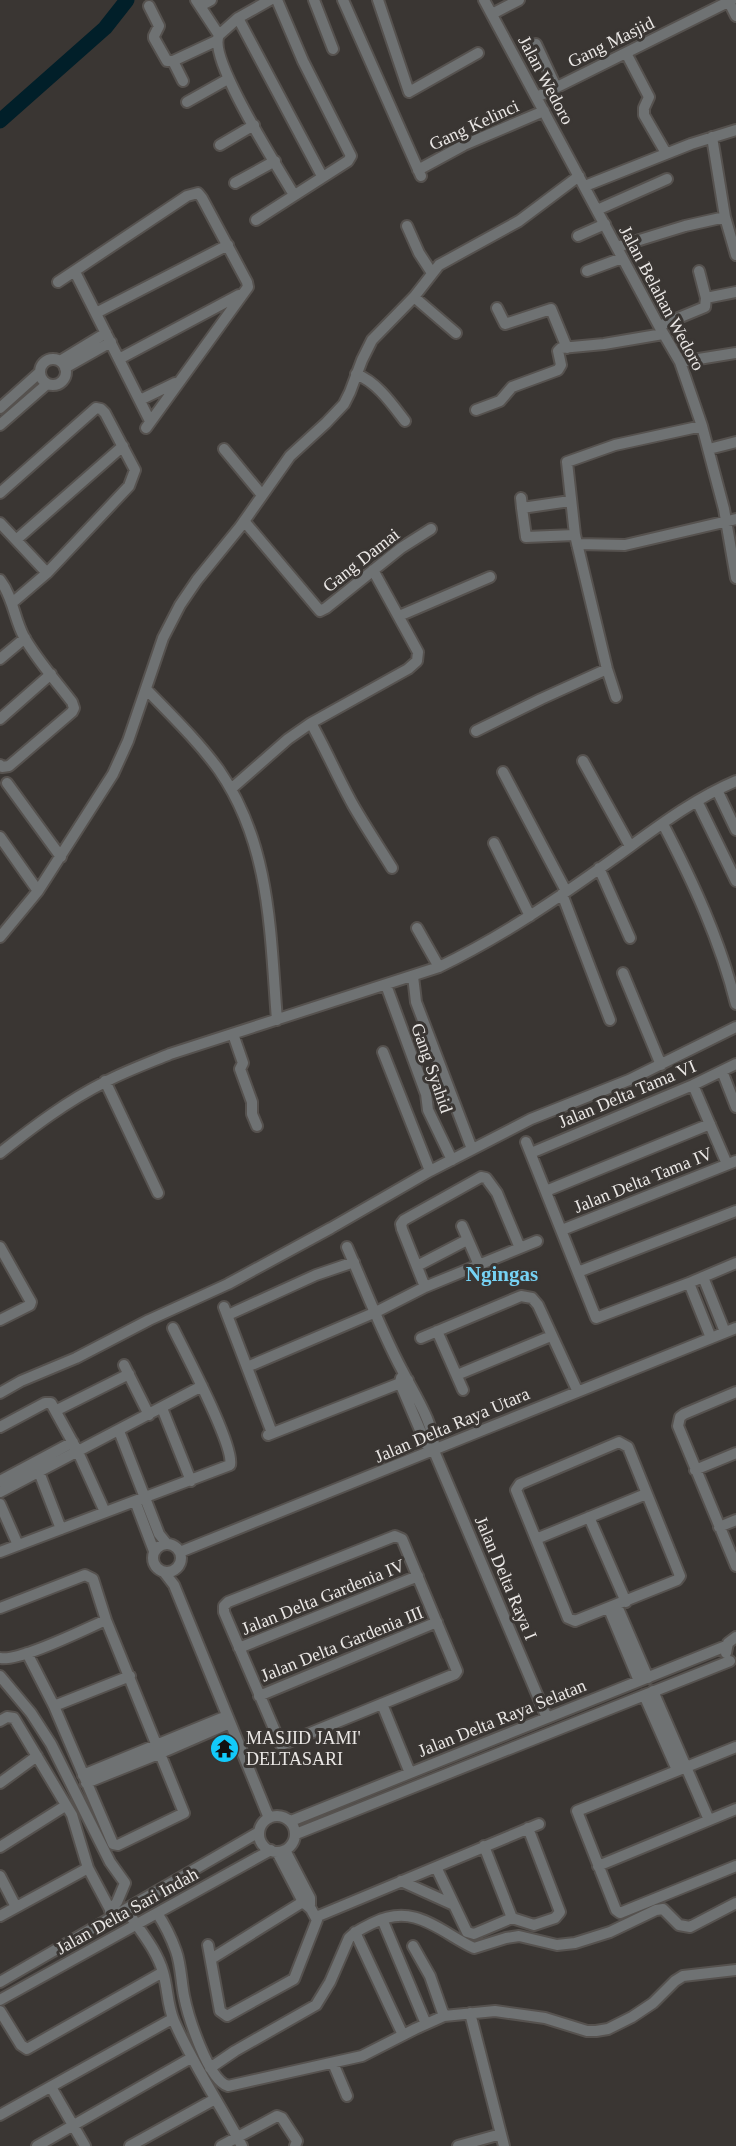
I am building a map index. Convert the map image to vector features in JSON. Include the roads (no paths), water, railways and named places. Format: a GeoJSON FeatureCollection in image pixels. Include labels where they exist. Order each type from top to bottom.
{"type":"FeatureCollection","features":[{"type":"Feature","properties":{"kind":"street"},"geometry":{"type":"LineString","coordinates":[[211,0],[198,3],[217,38],[228,79],[294,195]]}},
{"type":"Feature","properties":{"kind":"street"},"geometry":{"type":"LineString","coordinates":[[149,6],[159,26],[154,38],[165,59],[173,61],[217,38],[238,18],[270,0]]}},
{"type":"Feature","properties":{"kind":"street"},"geometry":{"type":"LineString","coordinates":[[256,220],[348,161],[351,155],[303,61],[277,0]]}},
{"type":"Feature","properties":{"kind":"street"},"geometry":{"type":"LineString","coordinates":[[314,0],[333,49]]}},
{"type":"Feature","properties":{"kind":"street","name":"Gang Kelinci"},"geometry":{"type":"LineString","coordinates":[[343,0],[420,173],[465,145],[544,111]]}},
{"type":"Feature","properties":{"kind":"street"},"geometry":{"type":"LineString","coordinates":[[378,0],[408,92],[478,53]]}},
{"type":"Feature","properties":{"kind":"street","name":"Jalan Wedoro"},"geometry":{"type":"LineString","coordinates":[[484,0],[579,176]]}},
{"type":"Feature","properties":{"kind":"street"},"geometry":{"type":"LineString","coordinates":[[492,14],[519,0]]}},
{"type":"Feature","properties":{"kind":"street"},"geometry":{"type":"LineString","coordinates":[[730,1],[736,16]]}},
{"type":"Feature","properties":{"kind":"street","name":"Gang Masjid"},"geometry":{"type":"LineString","coordinates":[[537,97],[730,1]]}},
{"type":"Feature","properties":{"kind":"street"},"geometry":{"type":"LineString","coordinates":[[238,18],[322,176]]}},
{"type":"Feature","properties":{"kind":"street"},"geometry":{"type":"LineString","coordinates":[[536,44],[556,87]]}},
{"type":"Feature","properties":{"kind":"street"},"geometry":{"type":"LineString","coordinates":[[626,53],[650,97],[644,108],[644,115],[666,153]]}},
{"type":"Feature","properties":{"kind":"street"},"geometry":{"type":"LineString","coordinates":[[173,61],[183,81]]}},
{"type":"Feature","properties":{"kind":"street"},"geometry":{"type":"LineString","coordinates":[[187,102],[228,79]]}},
{"type":"Feature","properties":{"kind":"street"},"geometry":{"type":"LineString","coordinates":[[220,145],[254,125]]}},
{"type":"Feature","properties":{"kind":"street"},"geometry":{"type":"LineString","coordinates":[[585,186],[666,153],[736,130]]}},
{"type":"Feature","properties":{"kind":"street"},"geometry":{"type":"LineString","coordinates":[[712,137],[725,217],[736,255]]}},
{"type":"Feature","properties":{"kind":"street"},"geometry":{"type":"LineString","coordinates":[[235,183],[275,161]]}},
{"type":"Feature","properties":{"kind":"street"},"geometry":{"type":"LineString","coordinates":[[0,937],[38,891],[113,774],[163,638],[180,605],[290,456],[344,404],[360,375],[372,340],[414,297],[432,273],[456,255],[519,221],[579,176]]}},
{"type":"Feature","properties":{"kind":"street","name":"Jalan Belahan Wedoro"},"geometry":{"type":"LineString","coordinates":[[579,176],[680,362],[709,449],[724,509],[731,520],[736,578]]}},
{"type":"Feature","properties":{"kind":"street"},"geometry":{"type":"LineString","coordinates":[[597,210],[667,179]]}},
{"type":"Feature","properties":{"kind":"street"},"geometry":{"type":"LineString","coordinates":[[58,282],[195,193],[201,196],[248,282],[247,288],[148,424],[140,400],[75,272]]}},
{"type":"Feature","properties":{"kind":"street"},"geometry":{"type":"LineString","coordinates":[[587,271],[620,252],[685,226],[725,217]]}},
{"type":"Feature","properties":{"kind":"street"},"geometry":{"type":"LineString","coordinates":[[578,236],[605,224]]}},
{"type":"Feature","properties":{"kind":"street"},"geometry":{"type":"LineString","coordinates":[[407,226],[419,253],[432,273]]}},
{"type":"Feature","properties":{"kind":"street"},"geometry":{"type":"LineString","coordinates":[[96,314],[228,245]]}},
{"type":"Feature","properties":{"kind":"street"},"geometry":{"type":"LineString","coordinates":[[476,410],[500,400],[512,387],[558,370],[561,365],[558,351],[561,348],[604,344],[661,330],[702,309],[706,306],[706,298],[699,271]]}},
{"type":"Feature","properties":{"kind":"street"},"geometry":{"type":"LineString","coordinates":[[706,298],[736,292]]}},
{"type":"Feature","properties":{"kind":"street"},"geometry":{"type":"LineString","coordinates":[[119,359],[242,293]]}},
{"type":"Feature","properties":{"kind":"street"},"geometry":{"type":"LineString","coordinates":[[414,297],[456,333]]}},
{"type":"Feature","properties":{"kind":"street"},"geometry":{"type":"LineString","coordinates":[[497,308],[505,324],[551,309],[567,348]]}},
{"type":"Feature","properties":{"kind":"street"},"geometry":{"type":"LineString","coordinates":[[63,364],[108,338]]}},
{"type":"Feature","properties":{"kind":"street"},"geometry":{"type":"LineString","coordinates":[[680,362],[736,353]]}},
{"type":"Feature","properties":{"kind":"street"},"geometry":{"type":"LineString","coordinates":[[0,408],[39,373],[44,362],[52,359],[63,364]]}},
{"type":"Feature","properties":{"kind":"street"},"geometry":{"type":"LineString","coordinates":[[39,373],[47,384],[53,386],[61,383],[66,376],[63,364]]}},
{"type":"Feature","properties":{"kind":"street"},"geometry":{"type":"LineString","coordinates":[[360,375],[390,401],[405,421]]}},
{"type":"Feature","properties":{"kind":"street"},"geometry":{"type":"LineString","coordinates":[[140,400],[178,382]]}},
{"type":"Feature","properties":{"kind":"street"},"geometry":{"type":"LineString","coordinates":[[0,425],[47,384]]}},
{"type":"Feature","properties":{"kind":"street"},"geometry":{"type":"LineString","coordinates":[[0,493],[96,408],[103,411],[135,468],[133,480],[47,573],[12,603]]}},
{"type":"Feature","properties":{"kind":"street"},"geometry":{"type":"LineString","coordinates":[[616,697],[607,669],[576,540],[567,462],[615,445],[702,426]]}},
{"type":"Feature","properties":{"kind":"street"},"geometry":{"type":"LineString","coordinates":[[709,449],[736,442]]}},
{"type":"Feature","properties":{"kind":"street"},"geometry":{"type":"LineString","coordinates":[[16,540],[123,446]]}},
{"type":"Feature","properties":{"kind":"street"},"geometry":{"type":"LineString","coordinates":[[224,449],[262,495]]}},
{"type":"Feature","properties":{"kind":"street"},"geometry":{"type":"LineString","coordinates":[[570,501],[521,503],[526,537],[625,544],[731,520]]}},
{"type":"Feature","properties":{"kind":"street","name":"Gang Damai"},"geometry":{"type":"LineString","coordinates":[[244,521],[320,611],[401,548],[431,528]]}},
{"type":"Feature","properties":{"kind":"street"},"geometry":{"type":"LineString","coordinates":[[0,523],[47,573]]}},
{"type":"Feature","properties":{"kind":"street"},"geometry":{"type":"LineString","coordinates":[[231,789],[310,723],[416,663],[418,652],[373,570]]}},
{"type":"Feature","properties":{"kind":"street"},"geometry":{"type":"LineString","coordinates":[[399,616],[490,577]]}},
{"type":"Feature","properties":{"kind":"street"},"geometry":{"type":"LineString","coordinates":[[0,765],[9,766],[73,711],[73,704],[25,638],[12,603],[2,588]]}},
{"type":"Feature","properties":{"kind":"street"},"geometry":{"type":"LineString","coordinates":[[0,659],[25,638]]}},
{"type":"Feature","properties":{"kind":"street"},"geometry":{"type":"LineString","coordinates":[[476,731],[607,669]]}},
{"type":"Feature","properties":{"kind":"street"},"geometry":{"type":"LineString","coordinates":[[0,719],[51,675]]}},
{"type":"Feature","properties":{"kind":"street"},"geometry":{"type":"LineString","coordinates":[[146,689],[209,757],[231,789],[249,831],[263,872],[268,905],[277,1020]]}},
{"type":"Feature","properties":{"kind":"street"},"geometry":{"type":"LineString","coordinates":[[310,723],[332,760],[355,808],[392,868]]}},
{"type":"Feature","properties":{"kind":"street"},"geometry":{"type":"LineString","coordinates":[[583,761],[630,846]]}},
{"type":"Feature","properties":{"kind":"street"},"geometry":{"type":"LineString","coordinates":[[503,772],[564,893],[610,1020]]}},
{"type":"Feature","properties":{"kind":"street"},"geometry":{"type":"LineString","coordinates":[[0,1153],[60,1108],[105,1081],[170,1054],[439,967],[490,941],[697,801],[736,782]]}},
{"type":"Feature","properties":{"kind":"street"},"geometry":{"type":"LineString","coordinates":[[7,783],[61,857]]}},
{"type":"Feature","properties":{"kind":"street"},"geometry":{"type":"LineString","coordinates":[[717,790],[736,830]]}},
{"type":"Feature","properties":{"kind":"street"},"geometry":{"type":"LineString","coordinates":[[697,801],[736,881]]}},
{"type":"Feature","properties":{"kind":"street"},"geometry":{"type":"LineString","coordinates":[[663,824],[717,939],[736,1004]]}},
{"type":"Feature","properties":{"kind":"street"},"geometry":{"type":"LineString","coordinates":[[0,837],[38,891]]}},
{"type":"Feature","properties":{"kind":"street"},"geometry":{"type":"LineString","coordinates":[[494,843],[530,916]]}},
{"type":"Feature","properties":{"kind":"street"},"geometry":{"type":"LineString","coordinates":[[599,868],[630,938]]}},
{"type":"Feature","properties":{"kind":"street"},"geometry":{"type":"LineString","coordinates":[[417,928],[439,967]]}},
{"type":"Feature","properties":{"kind":"street"},"geometry":{"type":"LineString","coordinates":[[623,973],[661,1065]]}},
{"type":"Feature","properties":{"kind":"street"},"geometry":{"type":"LineString","coordinates":[[413,976],[416,1002],[472,1149]]}},
{"type":"Feature","properties":{"kind":"street","name":"Gang Syahid"},"geometry":{"type":"LineString","coordinates":[[386,985],[426,1094],[428,1110],[452,1160]]}},
{"type":"Feature","properties":{"kind":"street"},"geometry":{"type":"LineString","coordinates":[[0,1392],[76,1359],[149,1320],[228,1284],[430,1171],[554,1108],[629,1080],[736,1027]]}},
{"type":"Feature","properties":{"kind":"street"},"geometry":{"type":"LineString","coordinates":[[233,1034],[243,1063],[241,1071],[252,1102],[252,1114],[257,1126]]}},
{"type":"Feature","properties":{"kind":"street"},"geometry":{"type":"LineString","coordinates":[[383,1052],[430,1171]]}},
{"type":"Feature","properties":{"kind":"street","name":"Jalan Delta Tama VI"},"geometry":{"type":"LineString","coordinates":[[546,1191],[529,1147],[693,1085],[736,1064]]}},
{"type":"Feature","properties":{"kind":"street"},"geometry":{"type":"LineString","coordinates":[[722,1071],[736,1107]]}},
{"type":"Feature","properties":{"kind":"street"},"geometry":{"type":"LineString","coordinates":[[105,1081],[158,1193]]}},
{"type":"Feature","properties":{"kind":"street"},"geometry":{"type":"LineString","coordinates":[[693,1085],[710,1124],[732,1162]]}},
{"type":"Feature","properties":{"kind":"street"},"geometry":{"type":"LineString","coordinates":[[710,1124],[546,1191],[596,1318],[736,1263]]}},
{"type":"Feature","properties":{"kind":"street","name":"Jalan Delta Tama IV"},"geometry":{"type":"LineString","coordinates":[[562,1230],[732,1162]]}},
{"type":"Feature","properties":{"kind":"street"},"geometry":{"type":"LineString","coordinates":[[425,1287],[402,1229],[402,1222],[483,1177],[489,1180],[497,1193],[520,1248]]}},
{"type":"Feature","properties":{"kind":"street"},"geometry":{"type":"LineString","coordinates":[[578,1272],[736,1211]]}},
{"type":"Feature","properties":{"kind":"street"},"geometry":{"type":"LineString","coordinates":[[462,1226],[479,1265]]}},
{"type":"Feature","properties":{"kind":"street"},"geometry":{"type":"LineString","coordinates":[[417,1266],[467,1240]]}},
{"type":"Feature","properties":{"kind":"street"},"geometry":{"type":"LineString","coordinates":[[403,1378],[270,1434],[247,1367],[376,1312],[425,1287],[537,1241]]}},
{"type":"Feature","properties":{"kind":"street"},"geometry":{"type":"LineString","coordinates":[[0,1246],[31,1304],[0,1320]]}},
{"type":"Feature","properties":{"kind":"street","name":"Jalan Delta Raya I"},"geometry":{"type":"LineString","coordinates":[[247,1367],[226,1311],[316,1275],[351,1254],[403,1378],[435,1441],[434,1451],[547,1718]]}},
{"type":"Feature","properties":{"kind":"street"},"geometry":{"type":"LineString","coordinates":[[703,1277],[724,1332]]}},
{"type":"Feature","properties":{"kind":"street"},"geometry":{"type":"LineString","coordinates":[[689,1283],[711,1338]]}},
{"type":"Feature","properties":{"kind":"street"},"geometry":{"type":"LineString","coordinates":[[422,1338],[524,1296],[532,1298],[538,1305],[577,1390]]}},
{"type":"Feature","properties":{"kind":"street","name":"Jalan Delta Raya Utara"},"geometry":{"type":"LineString","coordinates":[[180,1552],[434,1451],[577,1390],[736,1328]]}},
{"type":"Feature","properties":{"kind":"street"},"geometry":{"type":"LineString","coordinates":[[0,1552],[228,1467],[231,1462],[222,1433],[202,1386],[173,1329]]}},
{"type":"Feature","properties":{"kind":"street"},"geometry":{"type":"LineString","coordinates":[[437,1331],[463,1390]]}},
{"type":"Feature","properties":{"kind":"street"},"geometry":{"type":"LineString","coordinates":[[457,1375],[551,1336]]}},
{"type":"Feature","properties":{"kind":"street"},"geometry":{"type":"LineString","coordinates":[[57,1410],[127,1370],[149,1415]]}},
{"type":"Feature","properties":{"kind":"street"},"geometry":{"type":"LineString","coordinates":[[0,1481],[76,1447],[119,1431],[202,1386]]}},
{"type":"Feature","properties":{"kind":"street"},"geometry":{"type":"LineString","coordinates":[[736,1392],[684,1413],[678,1421],[695,1470],[736,1566]]}},
{"type":"Feature","properties":{"kind":"street"},"geometry":{"type":"LineString","coordinates":[[0,1427],[45,1403],[51,1403],[76,1447],[105,1512]]}},
{"type":"Feature","properties":{"kind":"street"},"geometry":{"type":"LineString","coordinates":[[162,1408],[191,1481]]}},
{"type":"Feature","properties":{"kind":"street"},"geometry":{"type":"LineString","coordinates":[[119,1431],[154,1551],[152,1560],[154,1564],[169,1571],[269,1818]]}},
{"type":"Feature","properties":{"kind":"street"},"geometry":{"type":"LineString","coordinates":[[619,1442],[628,1447],[680,1576],[677,1580],[579,1621],[568,1618],[536,1539],[517,1494],[517,1486],[619,1442]]}},
{"type":"Feature","properties":{"kind":"street"},"geometry":{"type":"LineString","coordinates":[[0,1492],[39,1472],[76,1447]]}},
{"type":"Feature","properties":{"kind":"street"},"geometry":{"type":"LineString","coordinates":[[695,1470],[736,1453]]}},
{"type":"Feature","properties":{"kind":"street"},"geometry":{"type":"LineString","coordinates":[[39,1472],[61,1529]]}},
{"type":"Feature","properties":{"kind":"street"},"geometry":{"type":"LineString","coordinates":[[536,1539],[646,1494]]}},
{"type":"Feature","properties":{"kind":"street"},"geometry":{"type":"LineString","coordinates":[[140,1500],[159,1534],[167,1544],[177,1548],[180,1552],[180,1563],[169,1571]]}},
{"type":"Feature","properties":{"kind":"street"},"geometry":{"type":"LineString","coordinates":[[0,1504],[18,1545]]}},
{"type":"Feature","properties":{"kind":"street"},"geometry":{"type":"LineString","coordinates":[[589,1518],[617,1606],[644,1679]]}},
{"type":"Feature","properties":{"kind":"street"},"geometry":{"type":"LineString","coordinates":[[719,1527],[736,1520]]}},
{"type":"Feature","properties":{"kind":"street"},"geometry":{"type":"LineString","coordinates":[[395,1536],[402,1539],[418,1576],[457,1669],[455,1674],[283,1744],[278,1743],[224,1611],[228,1602],[395,1536]]}},
{"type":"Feature","properties":{"kind":"street"},"geometry":{"type":"LineString","coordinates":[[154,1551],[167,1544]]}},
{"type":"Feature","properties":{"kind":"street"},"geometry":{"type":"LineString","coordinates":[[0,1608],[88,1575],[93,1579],[106,1620],[184,1813],[118,1845],[112,1843],[54,1707],[27,1653]]}},
{"type":"Feature","properties":{"kind":"street","name":"Jalan Delta Gardenia IV"},"geometry":{"type":"LineString","coordinates":[[239,1648],[418,1576]]}},
{"type":"Feature","properties":{"kind":"street"},"geometry":{"type":"LineString","coordinates":[[0,1658],[7,1659],[27,1653],[106,1620]]}},
{"type":"Feature","properties":{"kind":"street","name":"Jalan Delta Gardenia III"},"geometry":{"type":"LineString","coordinates":[[259,1696],[437,1622]]}},
{"type":"Feature","properties":{"kind":"street","name":"Jalan Delta Raya Selatan"},"geometry":{"type":"LineString","coordinates":[[291,1821],[726,1646],[736,1637]]}},
{"type":"Feature","properties":{"kind":"street"},"geometry":{"type":"LineString","coordinates":[[726,1646],[726,1654],[733,1662]]}},
{"type":"Feature","properties":{"kind":"street","name":"Jalan Delta Raya Selatan"},"geometry":{"type":"LineString","coordinates":[[296,1834],[649,1693],[733,1662]]}},
{"type":"Feature","properties":{"kind":"street"},"geometry":{"type":"LineString","coordinates":[[0,1676],[31,1713],[51,1744],[110,1862],[125,1883],[112,1914]]}},
{"type":"Feature","properties":{"kind":"street"},"geometry":{"type":"LineString","coordinates":[[54,1707],[130,1676]]}},
{"type":"Feature","properties":{"kind":"street"},"geometry":{"type":"LineString","coordinates":[[649,1693],[681,1768],[709,1820]]}},
{"type":"Feature","properties":{"kind":"street"},"geometry":{"type":"LineString","coordinates":[[382,1704],[410,1773]]}},
{"type":"Feature","properties":{"kind":"street"},"geometry":{"type":"LineString","coordinates":[[4,1719],[14,1718],[74,1821],[88,1868],[112,1914]]}},
{"type":"Feature","properties":{"kind":"street"},"geometry":{"type":"LineString","coordinates":[[85,1779],[229,1719]]}},
{"type":"Feature","properties":{"kind":"street"},"geometry":{"type":"LineString","coordinates":[[736,1747],[578,1811],[616,1910],[620,1913],[736,1866]]}},
{"type":"Feature","properties":{"kind":"street"},"geometry":{"type":"LineString","coordinates":[[0,1783],[38,1756]]}},
{"type":"Feature","properties":{"kind":"street"},"geometry":{"type":"LineString","coordinates":[[0,1847],[65,1806]]}},
{"type":"Feature","properties":{"kind":"street"},"geometry":{"type":"LineString","coordinates":[[598,1866],[736,1809]]}},
{"type":"Feature","properties":{"kind":"street"},"geometry":{"type":"LineString","coordinates":[[278,1851],[293,1843],[296,1834],[291,1821],[283,1816],[269,1818],[262,1824],[259,1832],[261,1842],[278,1851],[308,1903],[317,1924],[294,1979],[227,2016],[220,2011],[209,1952],[308,1903],[401,1881],[533,1826],[560,1912],[555,1918],[534,1925],[512,1918],[471,1934],[467,1932],[436,1867]]}},
{"type":"Feature","properties":{"kind":"street","name":"Jalan Delta Sari Indah"},"geometry":{"type":"LineString","coordinates":[[0,1982],[112,1914],[126,1909],[259,1832]]}},
{"type":"Feature","properties":{"kind":"street"},"geometry":{"type":"LineString","coordinates":[[484,1846],[512,1918]]}},
{"type":"Feature","properties":{"kind":"street","name":"Jalan Delta Sari Indah"},"geometry":{"type":"LineString","coordinates":[[0,2000],[158,1913],[278,1851]]}},
{"type":"Feature","properties":{"kind":"street"},"geometry":{"type":"LineString","coordinates":[[0,1916],[88,1868]]}},
{"type":"Feature","properties":{"kind":"street"},"geometry":{"type":"LineString","coordinates":[[0,1876],[16,1907]]}},
{"type":"Feature","properties":{"kind":"street"},"geometry":{"type":"LineString","coordinates":[[401,1881],[454,1905]]}},
{"type":"Feature","properties":{"kind":"street"},"geometry":{"type":"LineString","coordinates":[[210,2068],[316,2004],[336,1971],[346,1944],[355,1932],[382,1919],[408,1916],[431,1923],[474,1948],[519,1936],[566,1945],[610,1932],[663,1908],[679,1925],[690,1927],[736,1903]]}},
{"type":"Feature","properties":{"kind":"street"},"geometry":{"type":"LineString","coordinates":[[126,1909],[154,1949],[163,1972],[172,2019],[191,2058],[240,2141]]}},
{"type":"Feature","properties":{"kind":"street"},"geometry":{"type":"LineString","coordinates":[[158,1913],[177,1953],[192,2028],[210,2068],[224,2085],[228,2086],[362,2056],[444,2016],[507,2012],[544,2018],[574,2028],[596,2031],[618,2025],[632,2017],[653,2003],[675,1981],[684,1976],[736,1970]]}},
{"type":"Feature","properties":{"kind":"street"},"geometry":{"type":"LineString","coordinates":[[382,1919],[426,2024]]}},
{"type":"Feature","properties":{"kind":"street"},"geometry":{"type":"LineString","coordinates":[[355,1932],[403,2035]]}},
{"type":"Feature","properties":{"kind":"street"},"geometry":{"type":"LineString","coordinates":[[64,1945],[72,1960]]}},
{"type":"Feature","properties":{"kind":"street"},"geometry":{"type":"LineString","coordinates":[[413,1946],[430,1976],[444,2016]]}},
{"type":"Feature","properties":{"kind":"street"},"geometry":{"type":"LineString","coordinates":[[0,2011],[21,2045],[27,2049],[163,1972]]}},
{"type":"Feature","properties":{"kind":"street"},"geometry":{"type":"LineString","coordinates":[[470,2013],[504,2146]]}},
{"type":"Feature","properties":{"kind":"street"},"geometry":{"type":"LineString","coordinates":[[0,2115],[172,2019]]}},
{"type":"Feature","properties":{"kind":"street"},"geometry":{"type":"LineString","coordinates":[[37,2146],[191,2058]]}},
{"type":"Feature","properties":{"kind":"street"},"geometry":{"type":"LineString","coordinates":[[333,2063],[347,2096]]}},
{"type":"Feature","properties":{"kind":"street"},"geometry":{"type":"LineString","coordinates":[[51,2087],[85,2146]]}},
{"type":"Feature","properties":{"kind":"street"},"geometry":{"type":"LineString","coordinates":[[130,2146],[214,2098]]}},
{"type":"Feature","properties":{"kind":"street"},"geometry":{"type":"LineString","coordinates":[[221,2146],[240,2141],[277,2116],[297,2141],[295,2146]]}},
{"type":"Feature","properties":{"kind":"street"},"geometry":{"type":"LineString","coordinates":[[458,2146],[501,2134]]}},
{"type":"Feature","properties":{"kind":"waterway"},"geometry":{"type":"LineString","coordinates":[[0,121],[105,28],[127,0]]}},
{"type":"Feature","properties":{"kind":"place","name":"MASJID JAMI' DELTASARI"},"geometry":{"type":"Point","coordinates":[225,1748]}},
{"type":"Feature","properties":{"kind":"district","name":"Ngingas"},"geometry":{"type":"Point","coordinates":[502,1274]}}]}
